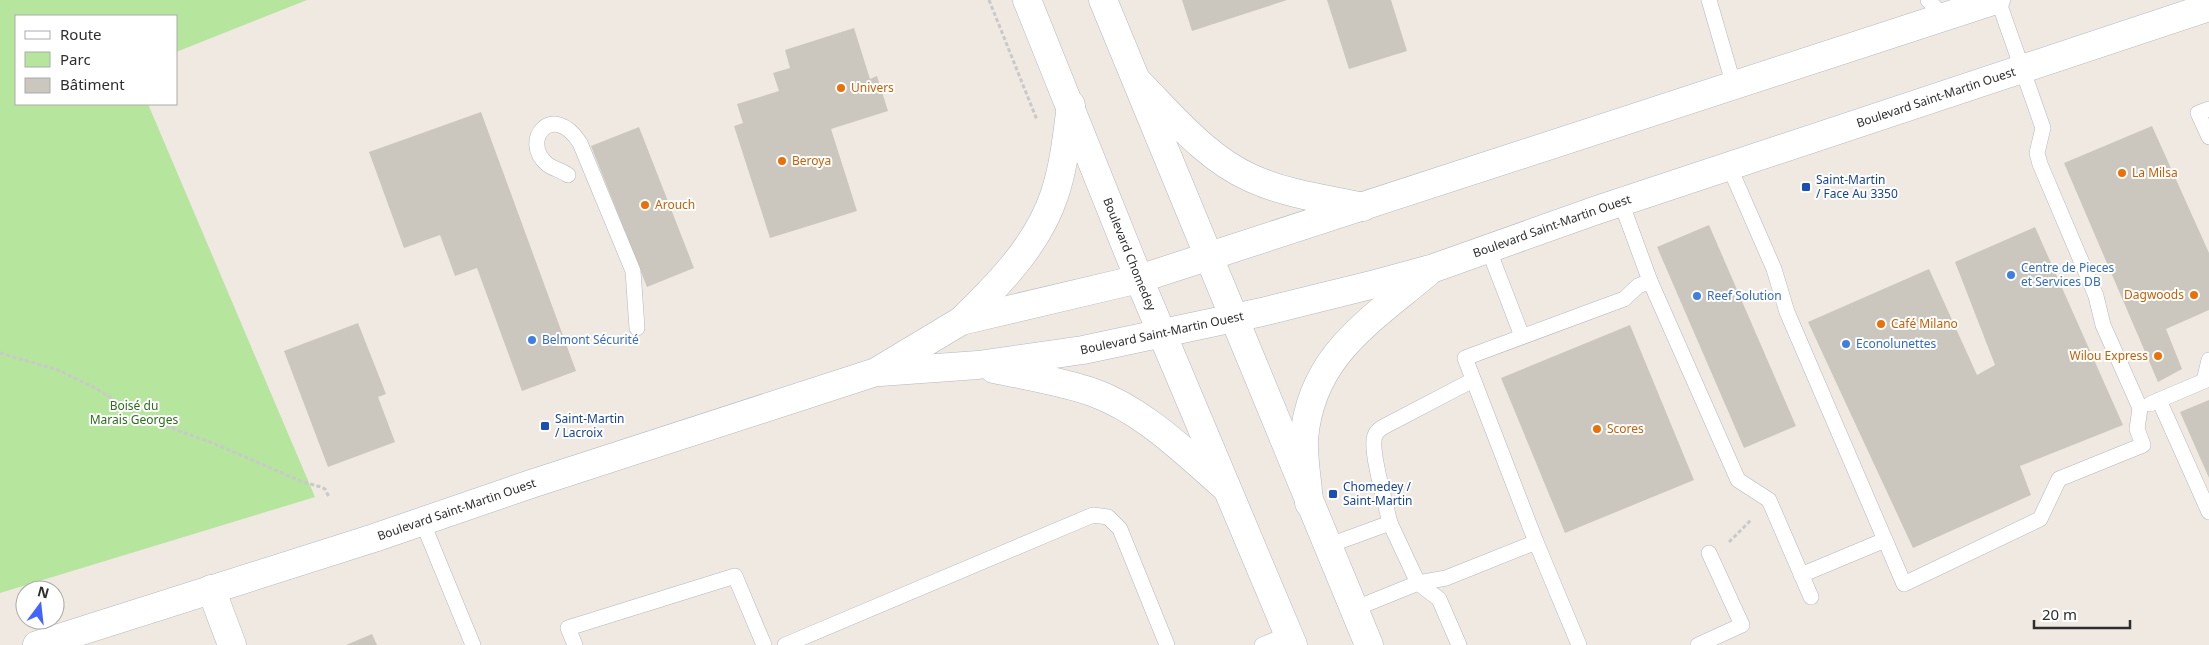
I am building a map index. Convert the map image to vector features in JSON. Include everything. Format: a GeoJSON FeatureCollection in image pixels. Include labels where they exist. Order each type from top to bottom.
{"type":"FeatureCollection","features":[{"type":"Feature","properties":{"kind":"main road","name":"Boulevard Chomedey"},"geometry":{"type":"LineString","coordinates":[[1027,0],[1071,105],[1139,279],[1290,639]]}},
{"type":"Feature","properties":{"kind":"main road"},"geometry":{"type":"LineString","coordinates":[[1103,0],[1368,645]]}},
{"type":"Feature","properties":{"kind":"main road","name":"Boulevard Saint-Martin Ouest"},"geometry":{"type":"LineString","coordinates":[[37,645],[876,372],[961,321],[1139,279],[1734,86],[1936,9],[1997,0]]}},
{"type":"Feature","properties":{"kind":"main road","name":"Boulevard Saint-Martin Ouest"},"geometry":{"type":"LineString","coordinates":[[876,372],[978,365],[1083,350],[1233,318],[1434,268],[1621,202],[2209,7]]}},
{"type":"Feature","properties":{"kind":"main road"},"geometry":{"type":"LineString","coordinates":[[1138,82],[1207,149],[1243,174],[1281,188],[1364,207]]}},
{"type":"Feature","properties":{"kind":"main road"},"geometry":{"type":"LineString","coordinates":[[961,321],[986,297],[1021,256],[1048,212],[1063,161],[1071,105]]}},
{"type":"Feature","properties":{"kind":"main road"},"geometry":{"type":"LineString","coordinates":[[1309,503],[1304,441],[1310,406],[1323,373],[1344,344],[1357,331],[1434,268]]}},
{"type":"Feature","properties":{"kind":"main road"},"geometry":{"type":"LineString","coordinates":[[978,365],[1072,386],[1114,402],[1156,429],[1226,488]]}},
{"type":"Feature","properties":{"kind":"main road"},"geometry":{"type":"LineString","coordinates":[[211,589],[232,645]]}},
{"type":"Feature","properties":{"kind":"lane"},"geometry":{"type":"LineString","coordinates":[[1709,0],[1734,86]]}},
{"type":"Feature","properties":{"kind":"lane"},"geometry":{"type":"LineString","coordinates":[[1729,166],[1774,269],[1787,312],[1904,584],[2040,519],[2059,479],[2143,445],[2137,429],[2140,408],[2103,324],[2096,296],[2040,164],[2038,153],[2043,128],[2024,69],[1997,0]]}},
{"type":"Feature","properties":{"kind":"lane"},"geometry":{"type":"LineString","coordinates":[[2209,109],[2198,113],[2209,137]]}},
{"type":"Feature","properties":{"kind":"lane"},"geometry":{"type":"LineString","coordinates":[[568,175],[553,168],[540,156],[537,141],[544,127],[554,124],[563,125],[575,135],[580,143],[633,271],[637,328]]}},
{"type":"Feature","properties":{"kind":"lane"},"geometry":{"type":"LineString","coordinates":[[1621,202],[1650,281],[1738,480],[1769,500],[1811,597]]}},
{"type":"Feature","properties":{"kind":"lane"},"geometry":{"type":"LineString","coordinates":[[1488,248],[1522,336]]}},
{"type":"Feature","properties":{"kind":"lane"},"geometry":{"type":"LineString","coordinates":[[1579,645],[1536,542],[1465,358],[1624,298],[1638,286],[1650,281]]}},
{"type":"Feature","properties":{"kind":"lane"},"geometry":{"type":"LineString","coordinates":[[2140,408],[2204,381],[2209,360]]}},
{"type":"Feature","properties":{"kind":"lane"},"geometry":{"type":"LineString","coordinates":[[1459,645],[1439,599],[1418,583],[1390,523],[1375,454],[1374,441],[1376,433],[1385,426],[1473,380]]}},
{"type":"Feature","properties":{"kind":"lane"},"geometry":{"type":"LineString","coordinates":[[2159,400],[2209,512]]}},
{"type":"Feature","properties":{"kind":"lane"},"geometry":{"type":"LineString","coordinates":[[785,645],[1093,515],[1108,517],[1120,529],[1167,645]]}},
{"type":"Feature","properties":{"kind":"lane"},"geometry":{"type":"LineString","coordinates":[[422,521],[473,645]]}},
{"type":"Feature","properties":{"kind":"lane"},"geometry":{"type":"LineString","coordinates":[[1327,546],[1390,523]]}},
{"type":"Feature","properties":{"kind":"lane"},"geometry":{"type":"LineString","coordinates":[[1801,575],[1884,540]]}},
{"type":"Feature","properties":{"kind":"lane"},"geometry":{"type":"LineString","coordinates":[[1354,609],[1418,583],[1446,578],[1536,542]]}},
{"type":"Feature","properties":{"kind":"lane"},"geometry":{"type":"LineString","coordinates":[[1698,645],[1742,625],[1709,552]]}},
{"type":"Feature","properties":{"kind":"lane"},"geometry":{"type":"LineString","coordinates":[[575,645],[568,628],[735,576],[764,645]]}},
{"type":"Feature","properties":{"kind":"lane"},"geometry":{"type":"LineString","coordinates":[[1262,645],[1290,639]]}},
{"type":"Feature","properties":{"kind":"path"},"geometry":{"type":"LineString","coordinates":[[990,0],[1037,120]]}},
{"type":"Feature","properties":{"kind":"path"},"geometry":{"type":"LineString","coordinates":[[0,353],[58,370],[95,388],[144,418],[218,445],[300,481],[321,487],[325,489],[329,497]]}},
{"type":"Feature","properties":{"kind":"path"},"geometry":{"type":"LineString","coordinates":[[1709,552],[1726,546],[1769,500]]}},
{"type":"Feature","properties":{"kind":"green space","name":"Boisé du Marais Georges"},"geometry":{"type":"Polygon","coordinates":[[[0,0],[307,0],[178,51],[178,15],[15,15],[15,105],[148,105],[315,497],[43,580],[15,580],[15,588],[0,593],[0,0]]]}},
{"type":"Feature","properties":{"kind":"building"},"geometry":{"type":"Polygon","coordinates":[[[1182,0],[1287,0],[1192,31],[1182,0]]]}},
{"type":"Feature","properties":{"kind":"building"},"geometry":{"type":"Polygon","coordinates":[[[1327,0],[1391,0],[1407,51],[1349,69],[1327,0]]]}},
{"type":"Feature","properties":{"kind":"building"},"geometry":{"type":"Polygon","coordinates":[[[854,28],[870,79],[877,76],[888,111],[831,129],[857,211],[770,238],[734,126],[743,123],[737,104],[779,91],[773,73],[790,68],[785,50],[854,28]]]}},
{"type":"Feature","properties":{"kind":"building"},"geometry":{"type":"Polygon","coordinates":[[[481,112],[576,371],[522,391],[477,268],[455,276],[440,235],[404,248],[369,152],[481,112]]]}},
{"type":"Feature","properties":{"kind":"building"},"geometry":{"type":"Polygon","coordinates":[[[2152,126],[2209,253],[2209,310],[2166,329],[2182,369],[2158,382],[2064,163],[2152,126]]]}},
{"type":"Feature","properties":{"kind":"building"},"geometry":{"type":"Polygon","coordinates":[[[639,127],[694,268],[647,287],[591,146],[639,127]]]}},
{"type":"Feature","properties":{"kind":"building"},"geometry":{"type":"Polygon","coordinates":[[[1709,225],[1796,426],[1744,448],[1657,247],[1709,225]]]}},
{"type":"Feature","properties":{"kind":"building"},"geometry":{"type":"Polygon","coordinates":[[[2035,227],[2123,425],[2020,466],[2031,495],[1913,548],[1808,322],[1929,269],[1977,375],[1995,365],[1955,262],[2035,227]]]}},
{"type":"Feature","properties":{"kind":"building"},"geometry":{"type":"Polygon","coordinates":[[[358,323],[386,394],[378,397],[395,442],[328,467],[284,351],[358,323]]]}},
{"type":"Feature","properties":{"kind":"building","name":"Scores"},"geometry":{"type":"Polygon","coordinates":[[[1630,325],[1694,480],[1565,533],[1501,378],[1630,325]]]}},
{"type":"Feature","properties":{"kind":"building"},"geometry":{"type":"Polygon","coordinates":[[[2209,400],[2209,478],[2180,412],[2209,400]]]}},
{"type":"Feature","properties":{"kind":"building"},"geometry":{"type":"Polygon","coordinates":[[[372,634],[377,645],[346,645],[372,634]]]}},
{"type":"Feature","properties":{"kind":"place","name":"Univers"},"geometry":{"type":"Point","coordinates":[841,88]}},
{"type":"Feature","properties":{"kind":"place","name":"Beroya"},"geometry":{"type":"Point","coordinates":[782,161]}},
{"type":"Feature","properties":{"kind":"place","name":"La Milsa"},"geometry":{"type":"Point","coordinates":[2122,173]}},
{"type":"Feature","properties":{"kind":"place","name":"Saint-Martin / Face Au 3350"},"geometry":{"type":"Point","coordinates":[1806,187]}},
{"type":"Feature","properties":{"kind":"place","name":"Arouch"},"geometry":{"type":"Point","coordinates":[645,205]}},
{"type":"Feature","properties":{"kind":"place","name":"Centre de Pieces et Services DB"},"geometry":{"type":"Point","coordinates":[2011,275]}},
{"type":"Feature","properties":{"kind":"place","name":"Dagwoods"},"geometry":{"type":"Point","coordinates":[2194,295]}},
{"type":"Feature","properties":{"kind":"place","name":"Reef Solution"},"geometry":{"type":"Point","coordinates":[1697,296]}},
{"type":"Feature","properties":{"kind":"place","name":"Café Milano"},"geometry":{"type":"Point","coordinates":[1881,324]}},
{"type":"Feature","properties":{"kind":"place","name":"Belmont Sécurité"},"geometry":{"type":"Point","coordinates":[532,340]}},
{"type":"Feature","properties":{"kind":"place","name":"Econolunettes"},"geometry":{"type":"Point","coordinates":[1846,344]}},
{"type":"Feature","properties":{"kind":"place","name":"Wilou Express"},"geometry":{"type":"Point","coordinates":[2158,356]}},
{"type":"Feature","properties":{"kind":"place","name":"Saint-Martin / Lacroix"},"geometry":{"type":"Point","coordinates":[545,426]}},
{"type":"Feature","properties":{"kind":"place","name":"Scores"},"geometry":{"type":"Point","coordinates":[1597,429]}},
{"type":"Feature","properties":{"kind":"place","name":"Chomedey / Saint-Martin"},"geometry":{"type":"Point","coordinates":[1333,494]}}]}
